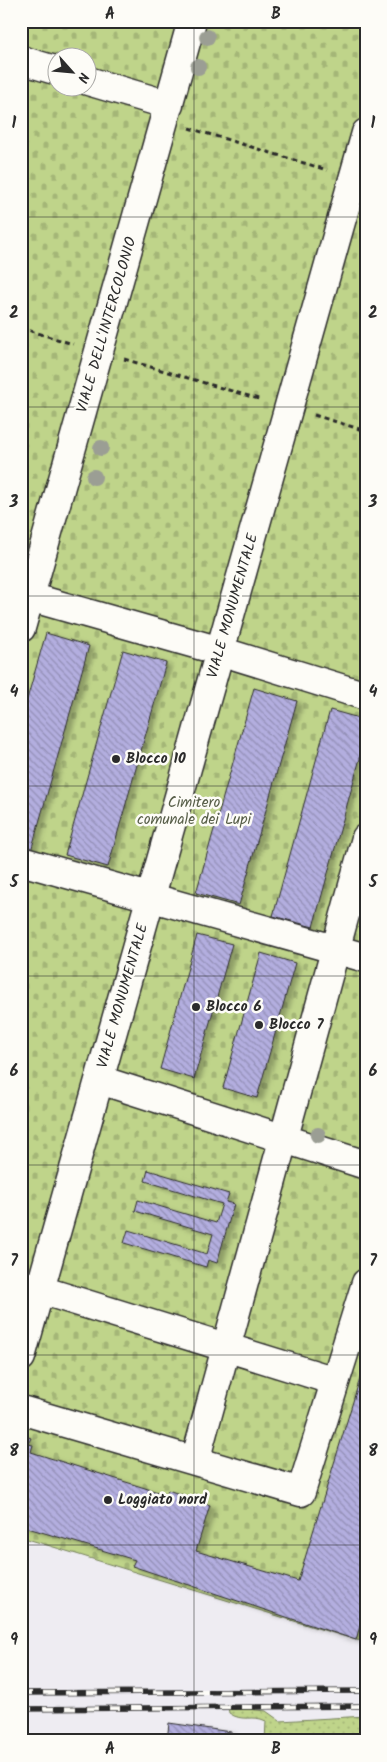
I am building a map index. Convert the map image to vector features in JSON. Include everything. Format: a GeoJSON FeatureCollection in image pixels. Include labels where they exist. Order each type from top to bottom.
{"type":"FeatureCollection","features":[{"type":"Feature","properties":{"kind":"lane","name":"VIALE DELL'INTERCOLONIO"},"geometry":{"type":"LineString","coordinates":[[21,628],[192,21]]}},
{"type":"Feature","properties":{"kind":"lane"},"geometry":{"type":"LineString","coordinates":[[21,60],[48,68]]}},
{"type":"Feature","properties":{"kind":"lane"},"geometry":{"type":"LineString","coordinates":[[98,85],[167,113]]}},
{"type":"Feature","properties":{"kind":"lane","name":"VIALE MONUMENTALE"},"geometry":{"type":"LineString","coordinates":[[21,1357],[31,1287],[100,1080],[366,133]]}},
{"type":"Feature","properties":{"kind":"lane"},"geometry":{"type":"LineString","coordinates":[[30,596],[366,696]]}},
{"type":"Feature","properties":{"kind":"lane"},"geometry":{"type":"LineString","coordinates":[[195,1461],[366,838]]}},
{"type":"Feature","properties":{"kind":"lane"},"geometry":{"type":"LineString","coordinates":[[21,861],[366,958]]}},
{"type":"Feature","properties":{"kind":"lane"},"geometry":{"type":"LineString","coordinates":[[100,1080],[366,1165]]}},
{"type":"Feature","properties":{"kind":"lane"},"geometry":{"type":"LineString","coordinates":[[21,1410],[301,1492],[366,1283]]}},
{"type":"Feature","properties":{"kind":"lane"},"geometry":{"type":"LineString","coordinates":[[31,1287],[336,1381]]}},
{"type":"Feature","properties":{"kind":"path"},"geometry":{"type":"LineString","coordinates":[[167,113],[353,178]]}},
{"type":"Feature","properties":{"kind":"path"},"geometry":{"type":"LineString","coordinates":[[21,328],[366,431]]}},
{"type":"Feature","properties":{"kind":"shaded area"},"geometry":{"type":"Polygon","coordinates":[[[44,1737],[366,1737],[366,1741],[43,1741],[44,1737]]]}},
{"type":"Feature","properties":{"kind":"green space","name":"Cimitero comunale dei Lupi"},"geometry":{"type":"Polygon","coordinates":[[[21,21],[366,21],[366,1641],[356,1640],[21,1537],[21,21]]]}},
{"type":"Feature","properties":{"kind":"green space"},"geometry":{"type":"Polygon","coordinates":[[[228,1707],[266,1711],[280,1721],[366,1716],[366,1741],[265,1741],[266,1721],[234,1716],[229,1713],[228,1707]]]}},
{"type":"Feature","properties":{"kind":"building"},"geometry":{"type":"Polygon","coordinates":[[[46,633],[89,646],[31,851],[21,848],[21,720],[46,633]]]}},
{"type":"Feature","properties":{"kind":"building","name":"Blocco 10"},"geometry":{"type":"Polygon","coordinates":[[[123,650],[166,663],[108,867],[65,855],[123,650]]]}},
{"type":"Feature","properties":{"kind":"building"},"geometry":{"type":"Polygon","coordinates":[[[254,688],[297,701],[239,905],[196,893],[254,688]]]}},
{"type":"Feature","properties":{"kind":"building"},"geometry":{"type":"Polygon","coordinates":[[[330,710],[366,720],[366,737],[313,927],[273,916],[330,710]]]}},
{"type":"Feature","properties":{"kind":"building","name":"Blocco 6"},"geometry":{"type":"Polygon","coordinates":[[[197,935],[232,944],[194,1079],[160,1069],[197,935]]]}},
{"type":"Feature","properties":{"kind":"building","name":"Blocco 7"},"geometry":{"type":"Polygon","coordinates":[[[261,953],[295,963],[257,1098],[223,1088],[261,953]]]}},
{"type":"Feature","properties":{"kind":"building"},"geometry":{"type":"Polygon","coordinates":[[[148,1170],[229,1194],[226,1202],[234,1204],[217,1263],[208,1260],[206,1267],[124,1243],[128,1230],[207,1254],[213,1234],[135,1211],[138,1200],[216,1223],[222,1204],[145,1181],[148,1170]]]}},
{"type":"Feature","properties":{"kind":"building","name":"Loggiato nord"},"geometry":{"type":"Polygon","coordinates":[[[366,1359],[366,1604],[356,1640],[132,1566],[135,1560],[21,1526],[21,1434],[31,1438],[28,1444],[33,1445],[31,1452],[167,1495],[168,1490],[210,1505],[196,1551],[298,1581],[366,1359]]]}},
{"type":"Feature","properties":{"kind":"building"},"geometry":{"type":"Polygon","coordinates":[[[169,1723],[231,1732],[230,1741],[167,1741],[169,1723]]]}},
{"type":"Feature","properties":{"kind":"building"},"geometry":{"type":"Polygon","coordinates":[[[230,1737],[243,1738],[242,1741],[230,1741],[230,1737]]]}},
{"type":"Feature","properties":{"kind":"railway"},"geometry":{"type":"LineString","coordinates":[[21,1693],[366,1691]]}},
{"type":"Feature","properties":{"kind":"railway"},"geometry":{"type":"LineString","coordinates":[[21,1709],[366,1706]]}},
{"type":"Feature","properties":{"kind":"place","name":"Blocco 10"},"geometry":{"type":"Point","coordinates":[116,759]}},
{"type":"Feature","properties":{"kind":"place","name":"Blocco 6"},"geometry":{"type":"Point","coordinates":[196,1007]}},
{"type":"Feature","properties":{"kind":"place","name":"Blocco 7"},"geometry":{"type":"Point","coordinates":[259,1025]}},
{"type":"Feature","properties":{"kind":"place","name":"Loggiato nord"},"geometry":{"type":"Point","coordinates":[108,1500]}}]}
